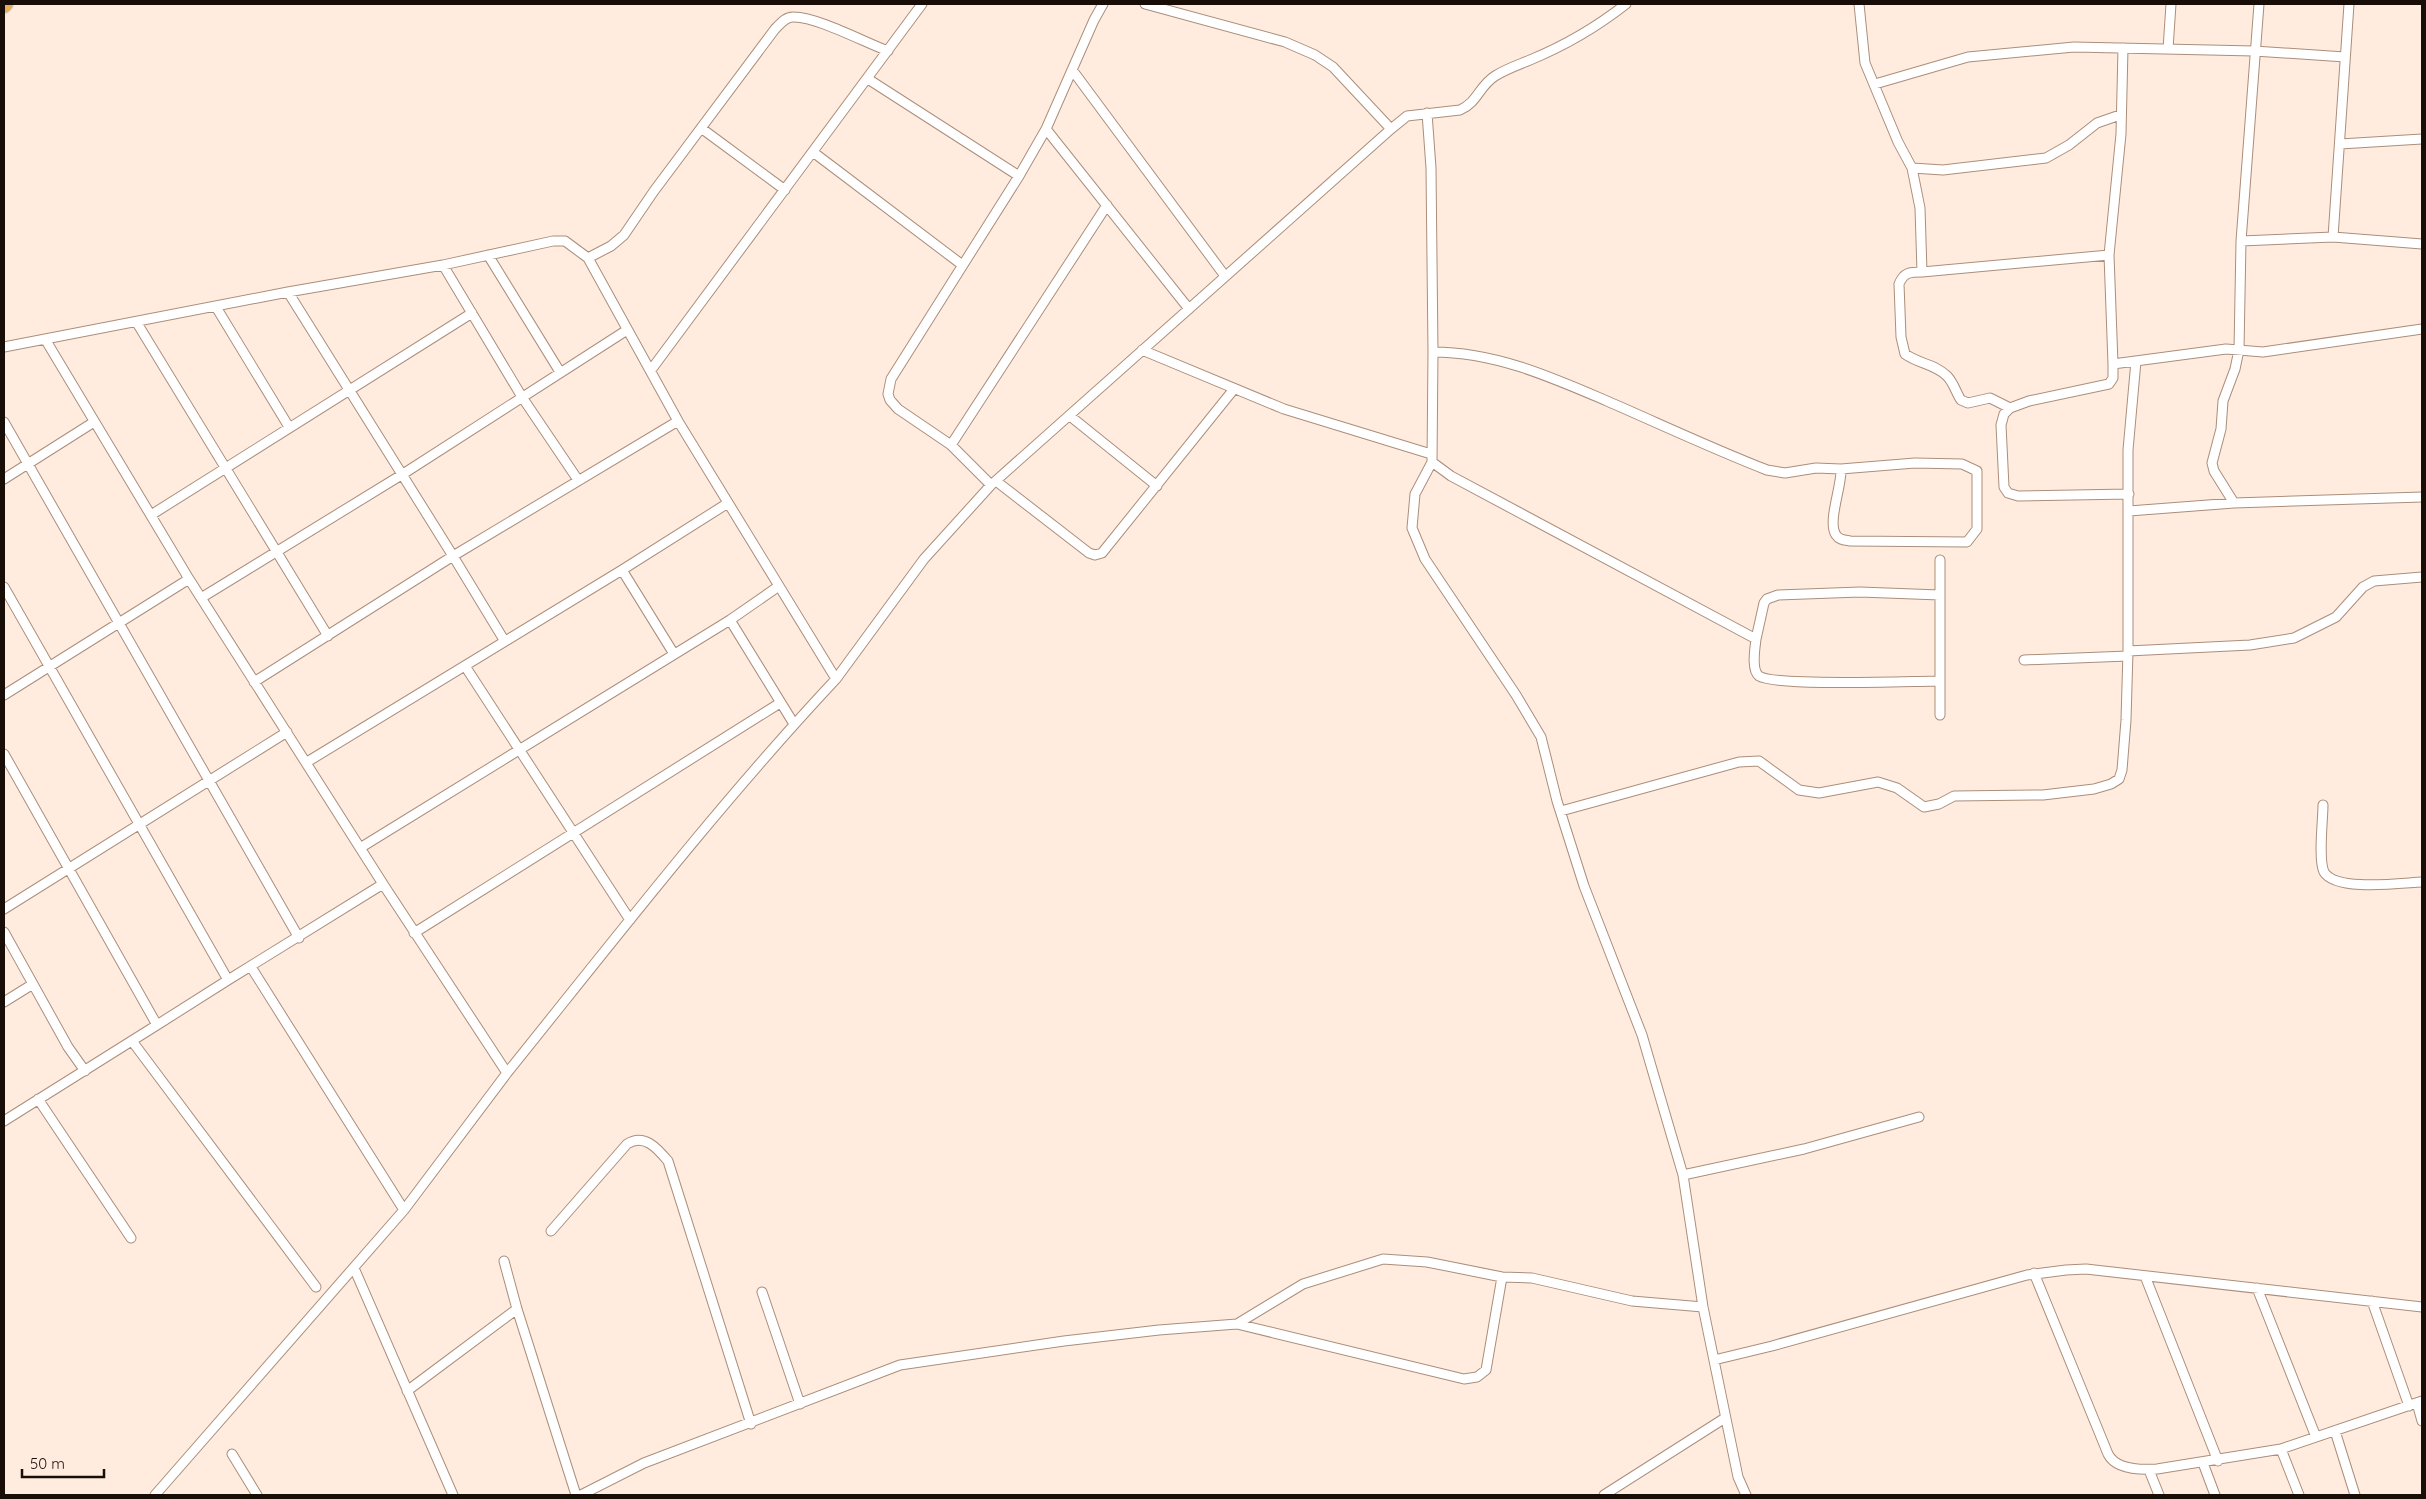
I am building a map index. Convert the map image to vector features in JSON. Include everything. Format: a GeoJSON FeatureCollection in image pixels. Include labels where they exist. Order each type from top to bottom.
{"type":"FeatureCollection","features":[{"type":"Feature","properties":{"kind":"street"},"geometry":{"type":"LineString","coordinates":[[651,370],[922,4]]}},
{"type":"Feature","properties":{"kind":"street"},"geometry":{"type":"LineString","coordinates":[[1103,4],[1094,20],[1046,129],[1019,176],[961,264],[891,379],[888,394],[890,400],[898,409],[950,445],[993,483],[1089,553],[1095,555],[1102,553],[1234,389]]}},
{"type":"Feature","properties":{"kind":"street"},"geometry":{"type":"LineString","coordinates":[[1145,4],[1285,42],[1315,54],[1333,67],[1391,129]]}},
{"type":"Feature","properties":{"kind":"street"},"geometry":{"type":"LineString","coordinates":[[155,1495],[404,1210],[507,1073],[710,820],[836,679],[924,559],[993,483],[1407,116],[1460,110],[1467,107],[1473,103],[1483,87],[1494,77],[1569,41],[1603,21],[1626,4]]}},
{"type":"Feature","properties":{"kind":"street"},"geometry":{"type":"LineString","coordinates":[[1859,4],[1865,63],[1898,142],[1912,168],[1920,208],[1922,272]]}},
{"type":"Feature","properties":{"kind":"street"},"geometry":{"type":"LineString","coordinates":[[2168,49],[2171,4]]}},
{"type":"Feature","properties":{"kind":"street"},"geometry":{"type":"LineString","coordinates":[[2234,503],[2224,488],[2212,463],[2221,429],[2223,401],[2235,369],[2238,350],[2241,241],[2254,51],[2260,4]]}},
{"type":"Feature","properties":{"kind":"street"},"geometry":{"type":"LineString","coordinates":[[2334,237],[2349,4]]}},
{"type":"Feature","properties":{"kind":"street"},"geometry":{"type":"LineString","coordinates":[[588,258],[611,246],[624,235],[775,29],[788,18],[794,16],[814,22],[888,51]]}},
{"type":"Feature","properties":{"kind":"street"},"geometry":{"type":"LineString","coordinates":[[1875,84],[1968,57],[2074,47],[2254,51],[2345,57]]}},
{"type":"Feature","properties":{"kind":"street"},"geometry":{"type":"LineString","coordinates":[[2123,48],[2121,134],[2109,256],[2113,378],[2109,384],[2030,401],[2010,408],[2004,414],[2001,425],[2004,487],[2008,493],[2018,496],[2129,494]]}},
{"type":"Feature","properties":{"kind":"street"},"geometry":{"type":"LineString","coordinates":[[1073,71],[1225,276]]}},
{"type":"Feature","properties":{"kind":"street"},"geometry":{"type":"LineString","coordinates":[[868,78],[1019,176]]}},
{"type":"Feature","properties":{"kind":"street"},"geometry":{"type":"LineString","coordinates":[[1427,113],[1431,168],[1433,352],[1431,458],[1415,494],[1412,528],[1425,559],[1516,695],[1541,737],[1584,886],[1642,1035],[1683,1175],[1703,1307],[1738,1477],[1746,1495]]}},
{"type":"Feature","properties":{"kind":"street"},"geometry":{"type":"LineString","coordinates":[[1912,168],[1943,170],[2046,158],[2069,145],[2097,123],[2120,115]]}},
{"type":"Feature","properties":{"kind":"street"},"geometry":{"type":"LineString","coordinates":[[701,128],[785,190]]}},
{"type":"Feature","properties":{"kind":"street"},"geometry":{"type":"LineString","coordinates":[[1046,129],[1189,309]]}},
{"type":"Feature","properties":{"kind":"street"},"geometry":{"type":"LineString","coordinates":[[2340,144],[2422,139]]}},
{"type":"Feature","properties":{"kind":"street"},"geometry":{"type":"LineString","coordinates":[[814,152],[961,264]]}},
{"type":"Feature","properties":{"kind":"street"},"geometry":{"type":"LineString","coordinates":[[950,445],[1107,205]]}},
{"type":"Feature","properties":{"kind":"street"},"geometry":{"type":"LineString","coordinates":[[2241,241],[2334,237],[2422,244]]}},
{"type":"Feature","properties":{"kind":"street"},"geometry":{"type":"LineString","coordinates":[[4,347],[288,292],[443,266],[553,241],[565,241],[588,258],[678,421],[836,679]]}},
{"type":"Feature","properties":{"kind":"street"},"geometry":{"type":"LineString","coordinates":[[488,255],[560,372]]}},
{"type":"Feature","properties":{"kind":"street"},"geometry":{"type":"LineString","coordinates":[[2010,408],[1990,398],[1968,403],[1961,400],[1949,378],[1936,367],[1912,359],[1905,354],[1901,337],[1899,284],[1902,276],[1908,272],[2109,256]]}},
{"type":"Feature","properties":{"kind":"street"},"geometry":{"type":"LineString","coordinates":[[443,266],[522,396],[578,480]]}},
{"type":"Feature","properties":{"kind":"street"},"geometry":{"type":"LineString","coordinates":[[288,292],[403,474],[504,640]]}},
{"type":"Feature","properties":{"kind":"street"},"geometry":{"type":"LineString","coordinates":[[216,307],[289,427]]}},
{"type":"Feature","properties":{"kind":"street"},"geometry":{"type":"LineString","coordinates":[[151,515],[224,467],[472,314]]}},
{"type":"Feature","properties":{"kind":"street"},"geometry":{"type":"LineString","coordinates":[[137,322],[328,636]]}},
{"type":"Feature","properties":{"kind":"street"},"geometry":{"type":"LineString","coordinates":[[2113,364],[2226,349],[2263,352],[2319,346],[2422,329]]}},
{"type":"Feature","properties":{"kind":"street"},"geometry":{"type":"LineString","coordinates":[[201,598],[403,474],[627,330]]}},
{"type":"Feature","properties":{"kind":"street"},"geometry":{"type":"LineString","coordinates":[[45,339],[201,598],[414,933],[507,1073]]}},
{"type":"Feature","properties":{"kind":"street"},"geometry":{"type":"LineString","coordinates":[[1142,350],[1284,409],[1431,458],[1451,476],[1756,639]]}},
{"type":"Feature","properties":{"kind":"street"},"geometry":{"type":"LineString","coordinates":[[1433,352],[1456,352],[1501,360],[1556,379],[1767,470],[1785,474],[1816,468],[1841,469],[1915,462],[1962,464],[1972,467],[1977,471],[1978,483],[1977,529],[1967,542],[1850,541],[1840,539],[1835,534],[1833,521],[1841,480],[1841,469]]}},
{"type":"Feature","properties":{"kind":"street"},"geometry":{"type":"LineString","coordinates":[[1561,811],[1739,762],[1753,761],[1759,761],[1799,790],[1819,793],[1878,782],[1897,788],[1924,807],[1939,804],[1954,796],[2044,796],[2111,784],[2119,778],[2122,770],[2128,654],[2128,450],[2136,361]]}},
{"type":"Feature","properties":{"kind":"street"},"geometry":{"type":"LineString","coordinates":[[1070,416],[1157,486]]}},
{"type":"Feature","properties":{"kind":"street"},"geometry":{"type":"LineString","coordinates":[[254,682],[453,556],[678,421]]}},
{"type":"Feature","properties":{"kind":"street"},"geometry":{"type":"LineString","coordinates":[[4,422],[299,938]]}},
{"type":"Feature","properties":{"kind":"street"},"geometry":{"type":"LineString","coordinates":[[4,478],[94,422]]}},
{"type":"Feature","properties":{"kind":"street"},"geometry":{"type":"LineString","coordinates":[[2129,510],[2234,503],[2422,498]]}},
{"type":"Feature","properties":{"kind":"street"},"geometry":{"type":"LineString","coordinates":[[307,762],[465,666],[504,640],[622,570],[728,503]]}},
{"type":"Feature","properties":{"kind":"street"},"geometry":{"type":"LineString","coordinates":[[1940,560],[1940,715]]}},
{"type":"Feature","properties":{"kind":"street"},"geometry":{"type":"LineString","coordinates":[[622,570],[674,654]]}},
{"type":"Feature","properties":{"kind":"street"},"geometry":{"type":"LineString","coordinates":[[2024,660],[2250,645],[2294,638],[2336,618],[2363,587],[2374,581],[2422,577]]}},
{"type":"Feature","properties":{"kind":"street"},"geometry":{"type":"LineString","coordinates":[[4,695],[190,579]]}},
{"type":"Feature","properties":{"kind":"street"},"geometry":{"type":"LineString","coordinates":[[360,848],[730,620],[779,586]]}},
{"type":"Feature","properties":{"kind":"street"},"geometry":{"type":"LineString","coordinates":[[4,588],[228,980]]}},
{"type":"Feature","properties":{"kind":"street"},"geometry":{"type":"LineString","coordinates":[[1940,596],[1860,592],[1778,595],[1767,599],[1764,603],[1756,639],[1755,671],[1760,676],[1772,679],[1817,682],[1940,681]]}},
{"type":"Feature","properties":{"kind":"street"},"geometry":{"type":"LineString","coordinates":[[730,620],[794,724]]}},
{"type":"Feature","properties":{"kind":"street"},"geometry":{"type":"LineString","coordinates":[[465,666],[630,920]]}},
{"type":"Feature","properties":{"kind":"street"},"geometry":{"type":"LineString","coordinates":[[414,933],[780,703]]}},
{"type":"Feature","properties":{"kind":"street"},"geometry":{"type":"LineString","coordinates":[[4,909],[287,732]]}},
{"type":"Feature","properties":{"kind":"street"},"geometry":{"type":"LineString","coordinates":[[4,754],[157,1025]]}},
{"type":"Feature","properties":{"kind":"street"},"geometry":{"type":"LineString","coordinates":[[2323,805],[2322,856],[2324,871],[2331,879],[2338,882],[2356,884],[2422,882]]}},
{"type":"Feature","properties":{"kind":"street"},"geometry":{"type":"LineString","coordinates":[[4,1121],[383,884]]}},
{"type":"Feature","properties":{"kind":"street"},"geometry":{"type":"LineString","coordinates":[[4,932],[68,1047],[85,1070]]}},
{"type":"Feature","properties":{"kind":"street"},"geometry":{"type":"LineString","coordinates":[[251,967],[404,1210]]}},
{"type":"Feature","properties":{"kind":"street"},"geometry":{"type":"LineString","coordinates":[[4,1002],[33,984]]}},
{"type":"Feature","properties":{"kind":"street"},"geometry":{"type":"LineString","coordinates":[[132,1041],[316,1287]]}},
{"type":"Feature","properties":{"kind":"street"},"geometry":{"type":"LineString","coordinates":[[38,1099],[131,1238]]}},
{"type":"Feature","properties":{"kind":"street"},"geometry":{"type":"LineString","coordinates":[[1683,1175],[1804,1150],[1892,1123],[1920,1117]]}},
{"type":"Feature","properties":{"kind":"street"},"geometry":{"type":"LineString","coordinates":[[551,1231],[627,1144],[634,1139],[643,1140],[655,1146],[668,1161],[751,1424]]}},
{"type":"Feature","properties":{"kind":"street"},"geometry":{"type":"LineString","coordinates":[[1237,1324],[1303,1284],[1383,1259],[1436,1264],[1502,1277],[1532,1278],[1632,1301],[1703,1307]]}},
{"type":"Feature","properties":{"kind":"street"},"geometry":{"type":"LineString","coordinates":[[504,1261],[517,1309],[576,1495]]}},
{"type":"Feature","properties":{"kind":"street"},"geometry":{"type":"LineString","coordinates":[[354,1268],[453,1495]]}},
{"type":"Feature","properties":{"kind":"street"},"geometry":{"type":"LineString","coordinates":[[1714,1360],[2034,1274],[2086,1269],[2422,1307]]}},
{"type":"Feature","properties":{"kind":"street"},"geometry":{"type":"LineString","coordinates":[[2034,1274],[2110,1457],[2119,1464],[2149,1470],[2218,1461],[2282,1449],[2416,1404]]}},
{"type":"Feature","properties":{"kind":"street"},"geometry":{"type":"LineString","coordinates":[[2145,1276],[2218,1461]]}},
{"type":"Feature","properties":{"kind":"street"},"geometry":{"type":"LineString","coordinates":[[581,1495],[644,1463],[751,1424],[910,1362],[1159,1330],[1237,1324],[1464,1379],[1477,1377],[1486,1370],[1502,1277]]}},
{"type":"Feature","properties":{"kind":"street"},"geometry":{"type":"LineString","coordinates":[[2257,1288],[2316,1438]]}},
{"type":"Feature","properties":{"kind":"street"},"geometry":{"type":"LineString","coordinates":[[762,1292],[800,1404]]}},
{"type":"Feature","properties":{"kind":"street"},"geometry":{"type":"LineString","coordinates":[[2372,1301],[2422,1421]]}},
{"type":"Feature","properties":{"kind":"street"},"geometry":{"type":"LineString","coordinates":[[407,1391],[517,1309]]}},
{"type":"Feature","properties":{"kind":"street"},"geometry":{"type":"LineString","coordinates":[[1604,1495],[1725,1418]]}},
{"type":"Feature","properties":{"kind":"street"},"geometry":{"type":"LineString","coordinates":[[2335,1431],[2355,1495]]}},
{"type":"Feature","properties":{"kind":"street"},"geometry":{"type":"LineString","coordinates":[[2282,1449],[2299,1495]]}},
{"type":"Feature","properties":{"kind":"street"},"geometry":{"type":"LineString","coordinates":[[232,1454],[257,1495]]}},
{"type":"Feature","properties":{"kind":"street"},"geometry":{"type":"LineString","coordinates":[[2203,1463],[2215,1495]]}},
{"type":"Feature","properties":{"kind":"street"},"geometry":{"type":"LineString","coordinates":[[2149,1470],[2159,1495]]}}]}
